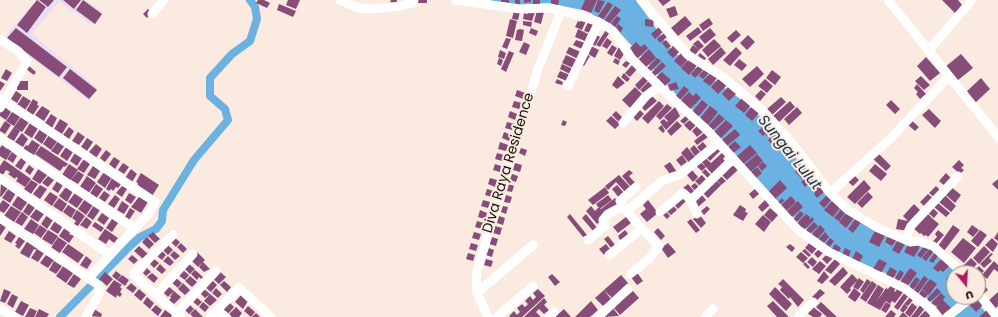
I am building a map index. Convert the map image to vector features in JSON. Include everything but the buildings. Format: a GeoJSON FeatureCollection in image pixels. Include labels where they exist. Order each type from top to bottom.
{"type":"FeatureCollection","features":[{"type":"Feature","properties":{"kind":"street"},"geometry":{"type":"LineString","coordinates":[[152,14],[164,0]]}},
{"type":"Feature","properties":{"kind":"street"},"geometry":{"type":"LineString","coordinates":[[340,0],[353,6],[371,9],[394,7],[413,3],[414,0]]}},
{"type":"Feature","properties":{"kind":"street"},"geometry":{"type":"LineString","coordinates":[[456,0],[508,8],[550,8],[598,22],[614,32],[632,59],[708,131],[787,220],[829,252],[904,288],[934,316]]}},
{"type":"Feature","properties":{"kind":"street"},"geometry":{"type":"LineString","coordinates":[[641,0],[688,55],[723,77],[764,112],[792,142],[830,193],[848,210],[878,228],[910,242],[918,241],[933,246],[954,265]]}},
{"type":"Feature","properties":{"kind":"street"},"geometry":{"type":"LineString","coordinates":[[888,0],[948,77],[998,137]]}},
{"type":"Feature","properties":{"kind":"street"},"geometry":{"type":"LineString","coordinates":[[928,51],[972,0]]}},
{"type":"Feature","properties":{"kind":"street","name":"Diva Raya Residence"},"geometry":{"type":"LineString","coordinates":[[488,317],[477,293],[477,271],[538,69],[561,11]]}},
{"type":"Feature","properties":{"kind":"street"},"geometry":{"type":"LineString","coordinates":[[568,86],[598,22]]}},
{"type":"Feature","properties":{"kind":"street"},"geometry":{"type":"LineString","coordinates":[[0,39],[18,51],[27,61],[2,102],[154,200],[153,209],[110,255],[93,280]]}},
{"type":"Feature","properties":{"kind":"street"},"geometry":{"type":"LineString","coordinates":[[830,193],[892,137],[948,77]]}},
{"type":"Feature","properties":{"kind":"street"},"geometry":{"type":"LineString","coordinates":[[623,123],[646,96],[659,86]]}},
{"type":"Feature","properties":{"kind":"street"},"geometry":{"type":"LineString","coordinates":[[0,138],[134,228]]}},
{"type":"Feature","properties":{"kind":"street"},"geometry":{"type":"LineString","coordinates":[[588,240],[605,226],[603,220],[625,209],[662,181],[681,174],[718,143]]}},
{"type":"Feature","properties":{"kind":"street"},"geometry":{"type":"LineString","coordinates":[[691,200],[733,159]]}},
{"type":"Feature","properties":{"kind":"street"},"geometry":{"type":"LineString","coordinates":[[904,239],[911,226],[958,176]]}},
{"type":"Feature","properties":{"kind":"street"},"geometry":{"type":"LineString","coordinates":[[0,178],[110,255]]}},
{"type":"Feature","properties":{"kind":"street"},"geometry":{"type":"LineString","coordinates":[[630,274],[648,260],[659,246],[640,227],[620,201],[636,187]]}},
{"type":"Feature","properties":{"kind":"street"},"geometry":{"type":"LineString","coordinates":[[660,212],[683,194],[691,200],[694,215]]}},
{"type":"Feature","properties":{"kind":"street"},"geometry":{"type":"LineString","coordinates":[[0,218],[93,280],[100,288],[99,294],[86,317]]}},
{"type":"Feature","properties":{"kind":"street"},"geometry":{"type":"LineString","coordinates":[[609,255],[640,230],[640,227]]}},
{"type":"Feature","properties":{"kind":"street"},"geometry":{"type":"LineString","coordinates":[[173,235],[134,273],[135,276],[179,315],[216,271]]}},
{"type":"Feature","properties":{"kind":"street"},"geometry":{"type":"LineString","coordinates":[[477,293],[533,245]]}},
{"type":"Feature","properties":{"kind":"street"},"geometry":{"type":"LineString","coordinates":[[156,295],[193,254]]}},
{"type":"Feature","properties":{"kind":"street"},"geometry":{"type":"LineString","coordinates":[[497,317],[533,286]]}},
{"type":"Feature","properties":{"kind":"street"},"geometry":{"type":"LineString","coordinates":[[210,317],[238,288],[271,317]]}},
{"type":"Feature","properties":{"kind":"street"},"geometry":{"type":"LineString","coordinates":[[598,317],[628,289]]}},
{"type":"Feature","properties":{"kind":"street"},"geometry":{"type":"LineString","coordinates":[[798,317],[813,302]]}},
{"type":"Feature","properties":{"kind":"street"},"geometry":{"type":"LineString","coordinates":[[986,304],[997,317]]}},
{"type":"Feature","properties":{"kind":"street"},"geometry":{"type":"LineString","coordinates":[[947,317],[962,305]]}},
{"type":"Feature","properties":{"kind":"street"},"geometry":{"type":"LineString","coordinates":[[0,309],[14,317]]}},
{"type":"Feature","properties":{"kind":"street"},"geometry":{"type":"LineString","coordinates":[[705,317],[713,309]]}},
{"type":"Feature","properties":{"kind":"street"},"geometry":{"type":"LineString","coordinates":[[217,310],[226,317]]}},
{"type":"Feature","properties":{"kind":"shaded area"},"geometry":{"type":"Polygon","coordinates":[[[36,0],[85,0],[103,12],[94,26],[59,2],[32,34],[98,88],[89,101],[4,38],[36,0]]]}},
{"type":"Feature","properties":{"kind":"water","name":"Sungai Lulut"},"geometry":{"type":"Polygon","coordinates":[[[468,0],[636,0],[672,51],[739,98],[767,123],[829,199],[876,230],[922,245],[949,265],[946,265],[946,305],[979,305],[990,317],[947,317],[933,302],[906,282],[831,250],[779,204],[715,131],[676,94],[622,35],[588,11],[547,3],[509,6],[468,0]]]}},
{"type":"Feature","properties":{"kind":"waterway"},"geometry":{"type":"LineString","coordinates":[[60,317],[129,247],[140,237],[156,229],[162,221],[163,210],[194,160],[228,120],[225,109],[210,96],[210,78],[232,54],[250,41],[257,19],[255,7],[250,0]]}}]}
